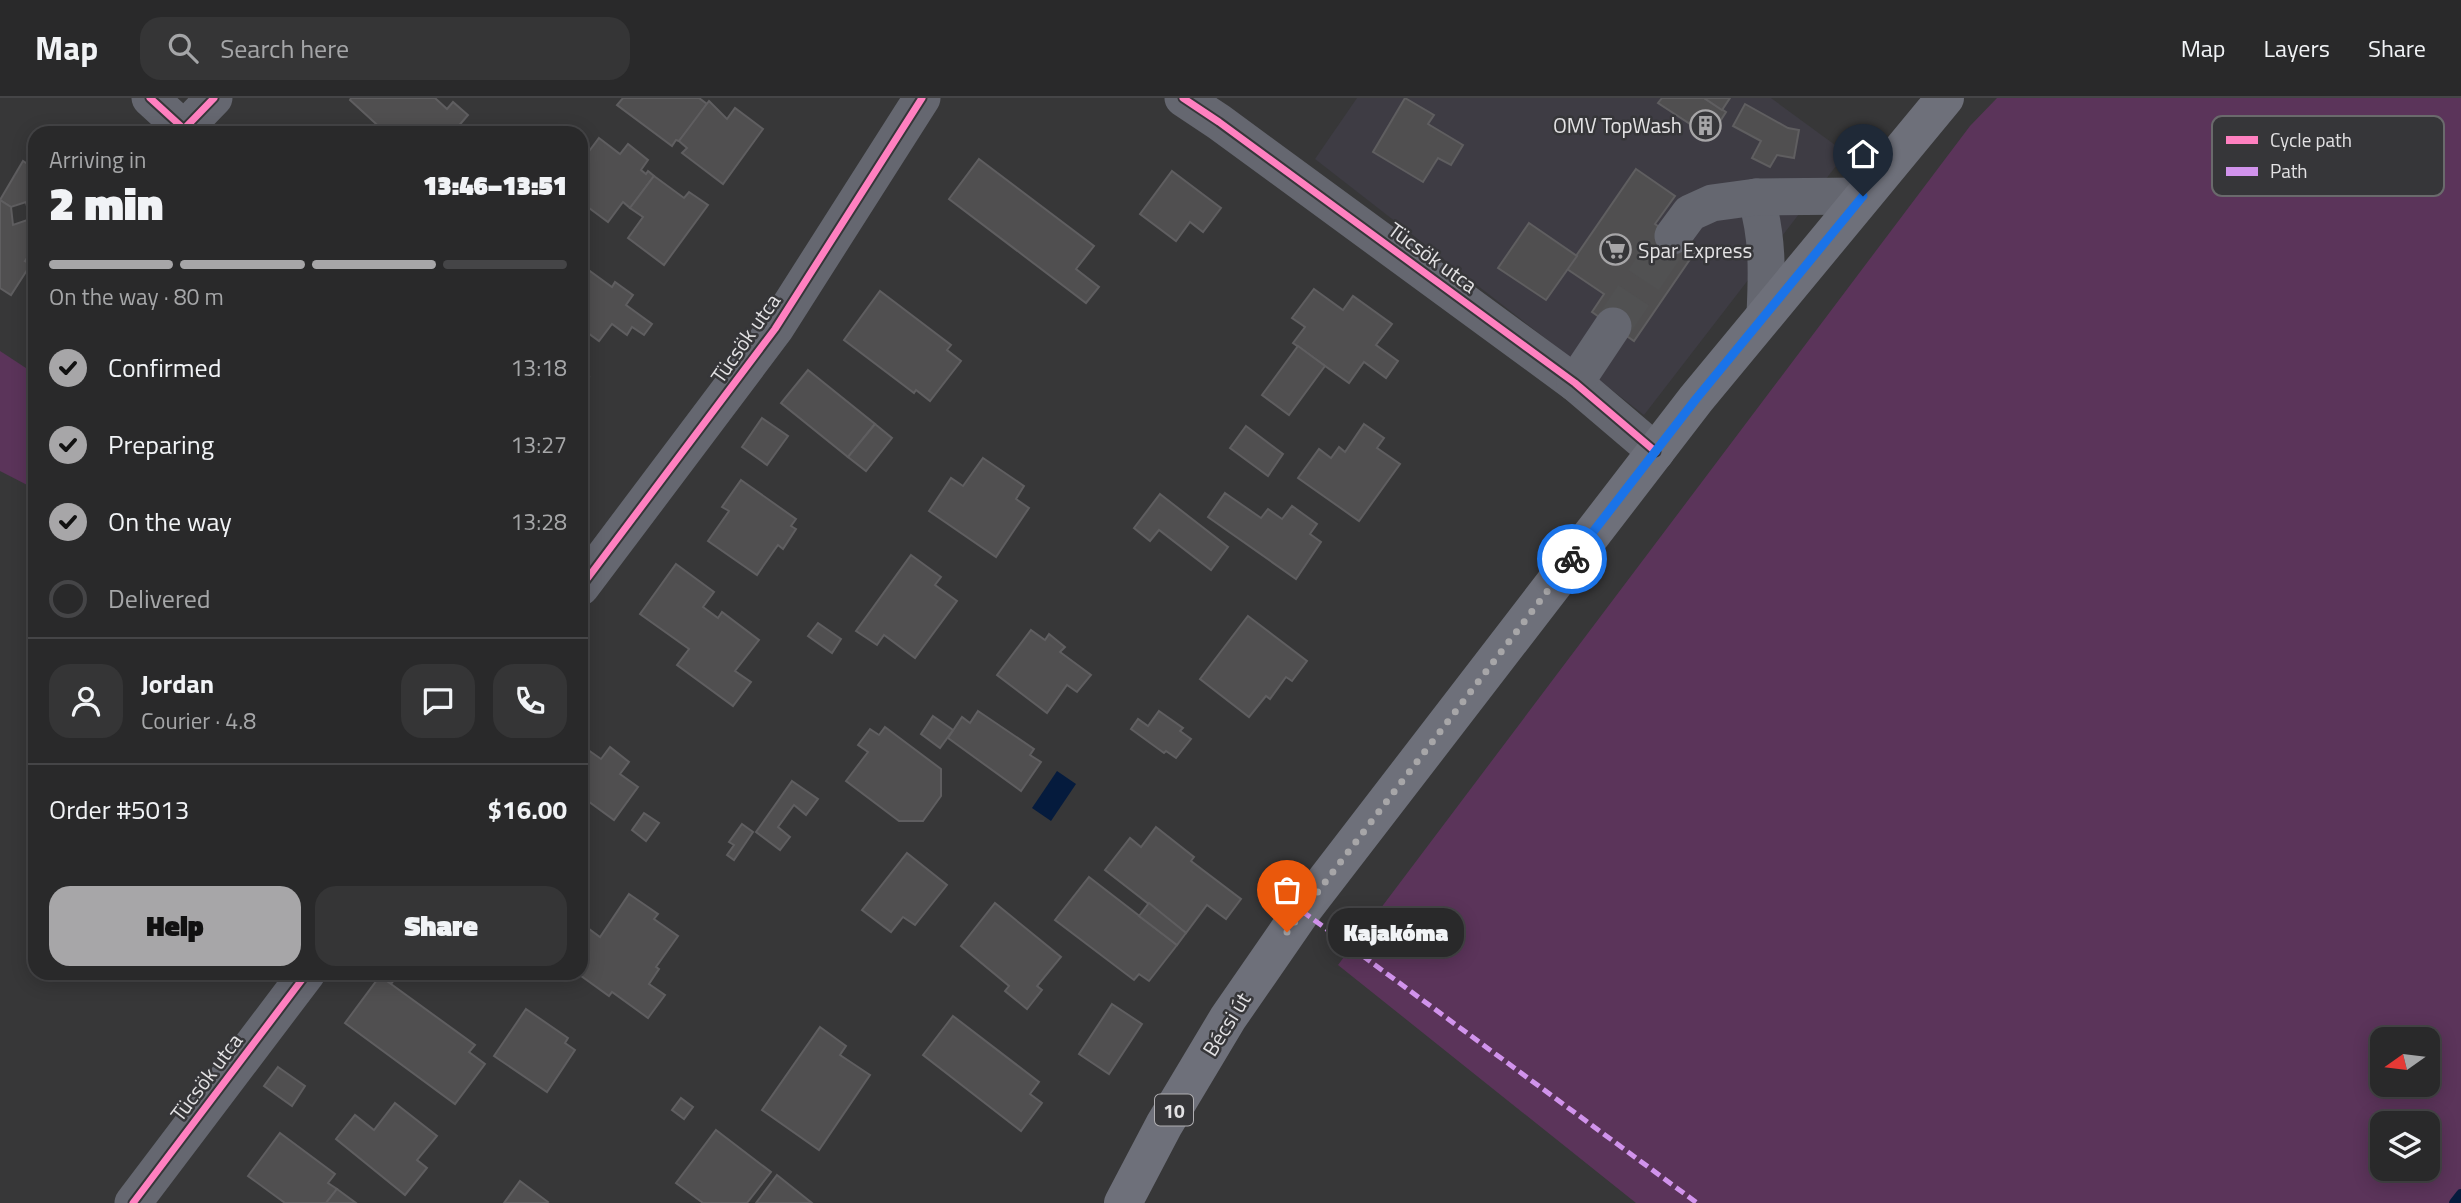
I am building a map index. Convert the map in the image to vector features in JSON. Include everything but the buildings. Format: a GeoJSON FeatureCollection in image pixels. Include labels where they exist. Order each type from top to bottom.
{"type":"FeatureCollection","features":[{"type":"Feature","properties":{"kind":"main road","name":"Bécsi út"},"geometry":{"type":"LineString","coordinates":[[1123,1203],[1164,1125],[1228,1018],[1302,911],[1765,314],[1945,98]]}},
{"type":"Feature","properties":{"kind":"street"},"geometry":{"type":"LineString","coordinates":[[150,98],[181,126]]}},
{"type":"Feature","properties":{"kind":"street"},"geometry":{"type":"LineString","coordinates":[[187,126],[214,98]]}},
{"type":"Feature","properties":{"kind":"street","name":"Tücsök utca"},"geometry":{"type":"LineString","coordinates":[[588,578],[775,329],[922,98]]}},
{"type":"Feature","properties":{"kind":"street","name":"Tücsök utca"},"geometry":{"type":"LineString","coordinates":[[1183,98],[1227,110],[1575,383],[1656,452]]}},
{"type":"Feature","properties":{"kind":"street"},"geometry":{"type":"LineString","coordinates":[[1673,236],[1682,222],[1696,209],[1712,204],[1756,197],[1863,196]]}},
{"type":"Feature","properties":{"kind":"street"},"geometry":{"type":"LineString","coordinates":[[1756,197],[1764,224],[1767,259],[1765,314]]}},
{"type":"Feature","properties":{"kind":"street"},"geometry":{"type":"LineString","coordinates":[[1575,383],[1613,326]]}},
{"type":"Feature","properties":{"kind":"street","name":"Tücsök utca"},"geometry":{"type":"LineString","coordinates":[[133,1203],[302,980]]}},
{"type":"Feature","properties":{"kind":"shaded area"},"geometry":{"type":"Polygon","coordinates":[[[1357,98],[1771,98],[1846,153],[1644,415],[1315,159],[1357,98]]]}},
{"type":"Feature","properties":{"kind":"shaded area"},"geometry":{"type":"Polygon","coordinates":[[[1997,98],[2461,98],[2461,1203],[1636,1203],[1338,965],[1970,126],[1997,98]]]}},
{"type":"Feature","properties":{"kind":"shaded area"},"geometry":{"type":"Polygon","coordinates":[[[0,351],[28,369],[28,485],[0,471],[0,351]]]}},
{"type":"Feature","properties":{"kind":"water"},"geometry":{"type":"Polygon","coordinates":[[[1057,771],[1076,784],[1051,821],[1032,808],[1057,771]]]}},
{"type":"Feature","properties":{"kind":"waterway"},"geometry":{"type":"LineString","coordinates":[[2454,1203],[2461,1194]]}},
{"type":"Feature","properties":{"kind":"tunnel"},"geometry":{"type":"LineString","coordinates":[[1613,326],[1673,236]]}},
{"type":"Feature","properties":{"kind":"marked path"},"geometry":{"type":"LineString","coordinates":[[1302,911],[1697,1203]]}},
{"type":"Feature","properties":{"kind":"cycle path"},"geometry":{"type":"LineString","coordinates":[[150,98],[181,126]]}},
{"type":"Feature","properties":{"kind":"cycle path"},"geometry":{"type":"LineString","coordinates":[[187,126],[214,98]]}},
{"type":"Feature","properties":{"kind":"cycle path"},"geometry":{"type":"LineString","coordinates":[[588,578],[775,329],[922,98]]}},
{"type":"Feature","properties":{"kind":"cycle path"},"geometry":{"type":"LineString","coordinates":[[1183,98],[1575,383],[1656,452]]}},
{"type":"Feature","properties":{"kind":"cycle path"},"geometry":{"type":"LineString","coordinates":[[133,1203],[302,980]]}},
{"type":"Feature","properties":{"kind":"way so far"},"geometry":{"type":"LineString","coordinates":[[1287,932],[1572,559]]}},
{"type":"Feature","properties":{"kind":"place","name":"OMV TopWash"},"geometry":{"type":"Point","coordinates":[1705,125]}},
{"type":"Feature","properties":{"kind":"place","name":"Spar Express"},"geometry":{"type":"Point","coordinates":[1615,250]}},
{"type":"Feature","properties":{"kind":"place","name":"Kajakóma"},"geometry":{"type":"Point","coordinates":[1287,932]}},
{"type":"Feature","properties":{"kind":"route"},"geometry":{"type":"LineString","coordinates":[[1572,559],[1696,399],[1863,196]]}}]}
